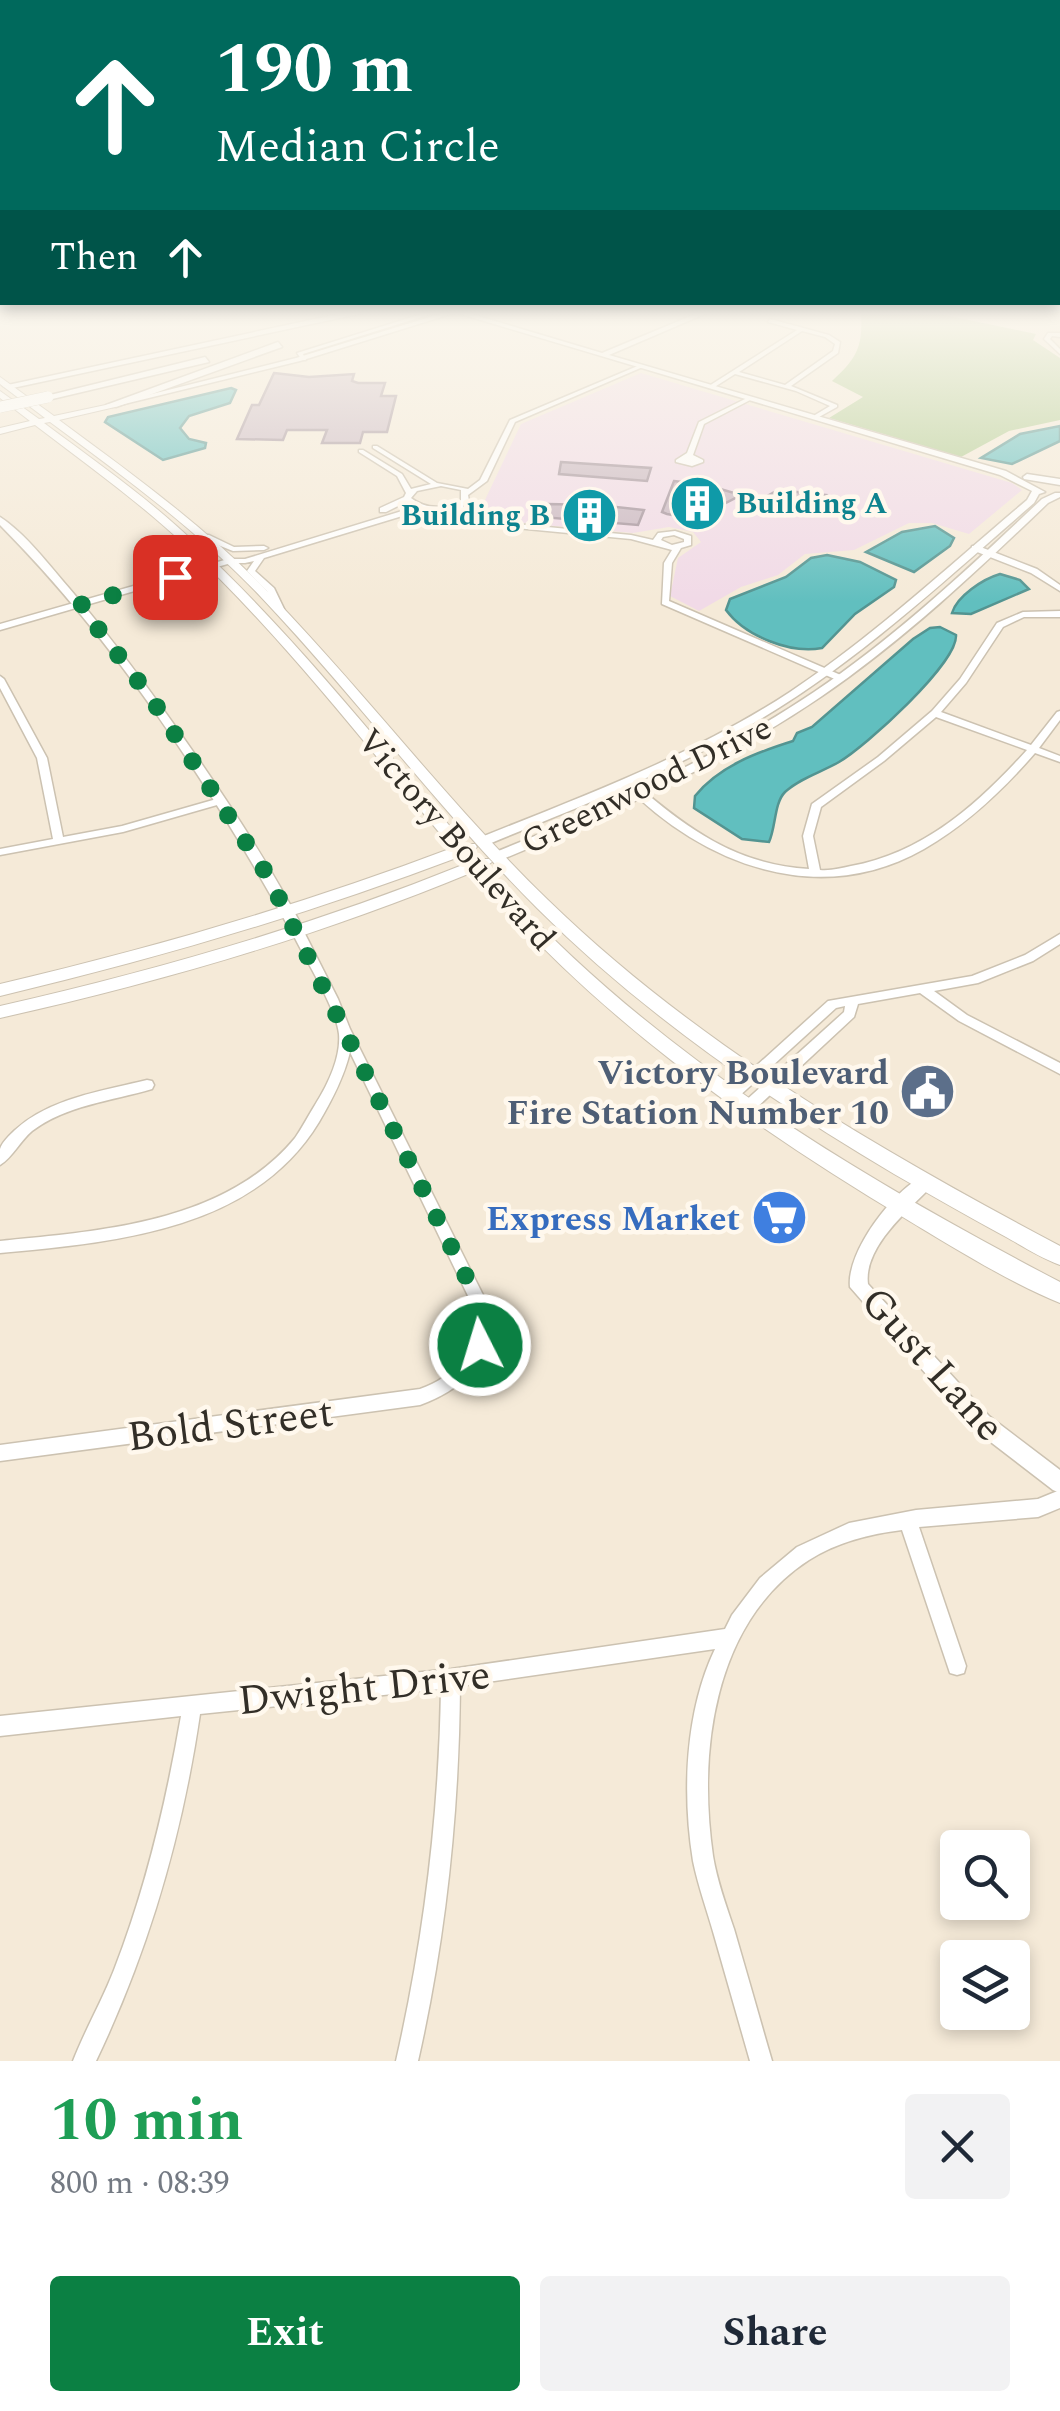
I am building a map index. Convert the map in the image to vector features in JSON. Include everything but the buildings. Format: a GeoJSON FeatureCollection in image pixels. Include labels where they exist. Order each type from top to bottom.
{"type":"FeatureCollection","features":[{"type":"Feature","properties":{"kind":"main road","name":"Victory Boulevard"},"geometry":{"type":"LineString","coordinates":[[24,409],[144,503],[212,566],[383,754],[474,866],[525,922],[592,985],[740,1101],[900,1206],[1060,1293]]}},
{"type":"Feature","properties":{"kind":"main road","name":"Victory Boulevard"},"geometry":{"type":"LineString","coordinates":[[38,409],[147,487],[206,537],[282,613],[498,856],[596,954],[665,1011],[763,1079],[925,1182],[1060,1256]]}},
{"type":"Feature","properties":{"kind":"main road"},"geometry":{"type":"LineString","coordinates":[[0,431],[94,409]]}},
{"type":"Feature","properties":{"kind":"main road","name":"Greenwood Drive"},"geometry":{"type":"LineString","coordinates":[[0,990],[185,944],[288,912],[484,841]]}},
{"type":"Feature","properties":{"kind":"main road","name":"Greenwood Drive"},"geometry":{"type":"LineString","coordinates":[[0,1012],[131,980],[297,930],[498,856]]}},
{"type":"Feature","properties":{"kind":"street"},"geometry":{"type":"LineString","coordinates":[[503,526],[464,517],[460,505],[467,493],[483,481],[512,421],[538,409]]}},
{"type":"Feature","properties":{"kind":"street"},"geometry":{"type":"LineString","coordinates":[[690,455],[701,424],[729,409]]}},
{"type":"Feature","properties":{"kind":"street"},"geometry":{"type":"LineString","coordinates":[[789,409],[1003,473],[1048,482],[1059,495]]}},
{"type":"Feature","properties":{"kind":"street"},"geometry":{"type":"LineString","coordinates":[[816,417],[830,409]]}},
{"type":"Feature","properties":{"kind":"street"},"geometry":{"type":"LineString","coordinates":[[375,447],[437,484]]}},
{"type":"Feature","properties":{"kind":"street"},"geometry":{"type":"LineString","coordinates":[[361,451],[400,475],[408,496],[420,508]]}},
{"type":"Feature","properties":{"kind":"street"},"geometry":{"type":"LineString","coordinates":[[206,537],[233,548],[262,552],[366,516],[437,484],[452,485],[484,475]]}},
{"type":"Feature","properties":{"kind":"street","name":"Greenwood Drive"},"geometry":{"type":"LineString","coordinates":[[484,841],[629,784],[746,724],[825,672],[1031,501],[1048,482]]}},
{"type":"Feature","properties":{"kind":"street"},"geometry":{"type":"LineString","coordinates":[[452,485],[467,493]]}},
{"type":"Feature","properties":{"kind":"street","name":"Greenwood Drive"},"geometry":{"type":"LineString","coordinates":[[498,856],[641,794],[735,746],[840,678],[1045,501],[1059,495]]}},
{"type":"Feature","properties":{"kind":"street"},"geometry":{"type":"LineString","coordinates":[[434,510],[460,505]]}},
{"type":"Feature","properties":{"kind":"street"},"geometry":{"type":"LineString","coordinates":[[0,628],[420,508],[465,524],[630,537],[660,541],[676,548],[686,546],[688,538],[675,533],[660,541]]}},
{"type":"Feature","properties":{"kind":"street"},"geometry":{"type":"LineString","coordinates":[[0,520],[80,605],[151,698],[288,912],[346,1032],[333,1083],[309,1128],[275,1164],[235,1194],[152,1228],[0,1247]]}},
{"type":"Feature","properties":{"kind":"street"},"geometry":{"type":"LineString","coordinates":[[660,541],[668,564]]}},
{"type":"Feature","properties":{"kind":"street"},"geometry":{"type":"LineString","coordinates":[[676,548],[668,564],[662,597],[670,605],[840,678]]}},
{"type":"Feature","properties":{"kind":"street"},"geometry":{"type":"LineString","coordinates":[[975,548],[1034,571],[1060,589]]}},
{"type":"Feature","properties":{"kind":"street"},"geometry":{"type":"LineString","coordinates":[[262,552],[251,571],[271,590],[282,613]]}},
{"type":"Feature","properties":{"kind":"street"},"geometry":{"type":"LineString","coordinates":[[815,873],[808,836],[816,806],[935,712],[962,681],[1000,625],[1024,614],[1060,614]]}},
{"type":"Feature","properties":{"kind":"street"},"geometry":{"type":"LineString","coordinates":[[0,679],[42,758],[59,842]]}},
{"type":"Feature","properties":{"kind":"street"},"geometry":{"type":"LineString","coordinates":[[935,712],[1060,759]]}},
{"type":"Feature","properties":{"kind":"street"},"geometry":{"type":"LineString","coordinates":[[629,784],[696,836],[734,856],[770,868],[815,873],[862,870],[910,854],[974,809],[1033,749],[1060,714]]}},
{"type":"Feature","properties":{"kind":"street"},"geometry":{"type":"LineString","coordinates":[[0,852],[59,842],[220,801]]}},
{"type":"Feature","properties":{"kind":"street"},"geometry":{"type":"LineString","coordinates":[[740,1101],[850,1014],[852,1002],[925,991],[1005,969],[1060,938]]}},
{"type":"Feature","properties":{"kind":"street"},"geometry":{"type":"LineString","coordinates":[[925,991],[962,1018],[1060,1069]]}},
{"type":"Feature","properties":{"kind":"street","name":"Bold Street"},"geometry":{"type":"LineString","coordinates":[[0,1452],[420,1397],[456,1378],[480,1345],[478,1301],[346,1032]]}},
{"type":"Feature","properties":{"kind":"street"},"geometry":{"type":"LineString","coordinates":[[740,1101],[763,1079]]}},
{"type":"Feature","properties":{"kind":"street"},"geometry":{"type":"LineString","coordinates":[[0,1160],[17,1134],[42,1116],[147,1084]]}},
{"type":"Feature","properties":{"kind":"street","name":"Gust Lane"},"geometry":{"type":"LineString","coordinates":[[925,1182],[900,1206],[856,1270],[859,1288],[982,1423],[1060,1483]]}},
{"type":"Feature","properties":{"kind":"street"},"geometry":{"type":"LineString","coordinates":[[761,2061],[704,1860],[699,1820],[698,1763],[703,1710],[726,1638],[740,1612],[793,1562],[850,1532],[1038,1508],[1060,1499]]}},
{"type":"Feature","properties":{"kind":"street"},"geometry":{"type":"LineString","coordinates":[[909,1523],[958,1666]]}},
{"type":"Feature","properties":{"kind":"street","name":"Dwight Drive"},"geometry":{"type":"LineString","coordinates":[[0,1726],[451,1678],[726,1638]]}},
{"type":"Feature","properties":{"kind":"street"},"geometry":{"type":"LineString","coordinates":[[408,2061],[438,1904],[446,1831],[451,1678]]}},
{"type":"Feature","properties":{"kind":"street"},"geometry":{"type":"LineString","coordinates":[[84,2061],[118,1993],[156,1890],[174,1816],[192,1705]]}},
{"type":"Feature","properties":{"kind":"shaded area"},"geometry":{"type":"Polygon","coordinates":[[[556,409],[763,409],[1012,483],[1022,490],[969,534],[932,523],[909,523],[854,550],[805,554],[778,575],[741,587],[699,611],[670,596],[678,558],[701,542],[693,532],[669,527],[633,533],[476,519],[521,424],[556,409]]]}},
{"type":"Feature","properties":{"kind":"green space"},"geometry":{"type":"Polygon","coordinates":[[[843,409],[1060,409],[1060,420],[1009,431],[961,457],[829,418],[843,409]]]}},
{"type":"Feature","properties":{"kind":"water"},"geometry":{"type":"Polygon","coordinates":[[[141,409],[211,409],[189,416],[180,428],[189,439],[206,443],[205,448],[163,460],[105,422],[108,417],[141,409]]]}},
{"type":"Feature","properties":{"kind":"water"},"geometry":{"type":"Polygon","coordinates":[[[1060,426],[1060,441],[1012,464],[981,458],[1020,434],[1060,426]]]}},
{"type":"Feature","properties":{"kind":"water"},"geometry":{"type":"Polygon","coordinates":[[[935,526],[954,538],[950,546],[914,572],[866,552],[902,532],[935,526]]]}},
{"type":"Feature","properties":{"kind":"water"},"geometry":{"type":"Polygon","coordinates":[[[827,555],[860,562],[896,580],[894,587],[855,614],[822,648],[796,648],[769,641],[745,628],[726,610],[730,599],[786,577],[811,558],[827,555]]]}},
{"type":"Feature","properties":{"kind":"water"},"geometry":{"type":"Polygon","coordinates":[[[1000,574],[1020,580],[1029,589],[971,614],[952,613],[972,589],[1000,574]]]}},
{"type":"Feature","properties":{"kind":"water"},"geometry":{"type":"Polygon","coordinates":[[[940,627],[956,635],[953,648],[927,684],[869,740],[785,792],[769,842],[742,839],[694,808],[695,796],[716,776],[753,755],[793,741],[797,733],[812,727],[913,639],[930,628],[940,627]]]}},
{"type":"Feature","properties":{"kind":"place","name":"Building A"},"geometry":{"type":"Point","coordinates":[697,503]}},
{"type":"Feature","properties":{"kind":"place","name":"Building B"},"geometry":{"type":"Point","coordinates":[589,515]}},
{"type":"Feature","properties":{"kind":"place","name":"Victory Boulevard Fire Station Number 10"},"geometry":{"type":"Point","coordinates":[928,1092]}},
{"type":"Feature","properties":{"kind":"place","name":"Express Market"},"geometry":{"type":"Point","coordinates":[779,1218]}},
{"type":"Feature","properties":{"kind":"route"},"geometry":{"type":"LineString","coordinates":[[175,577],[80,605],[151,698],[288,912],[478,1301],[482,1313],[480,1345]]}}]}
